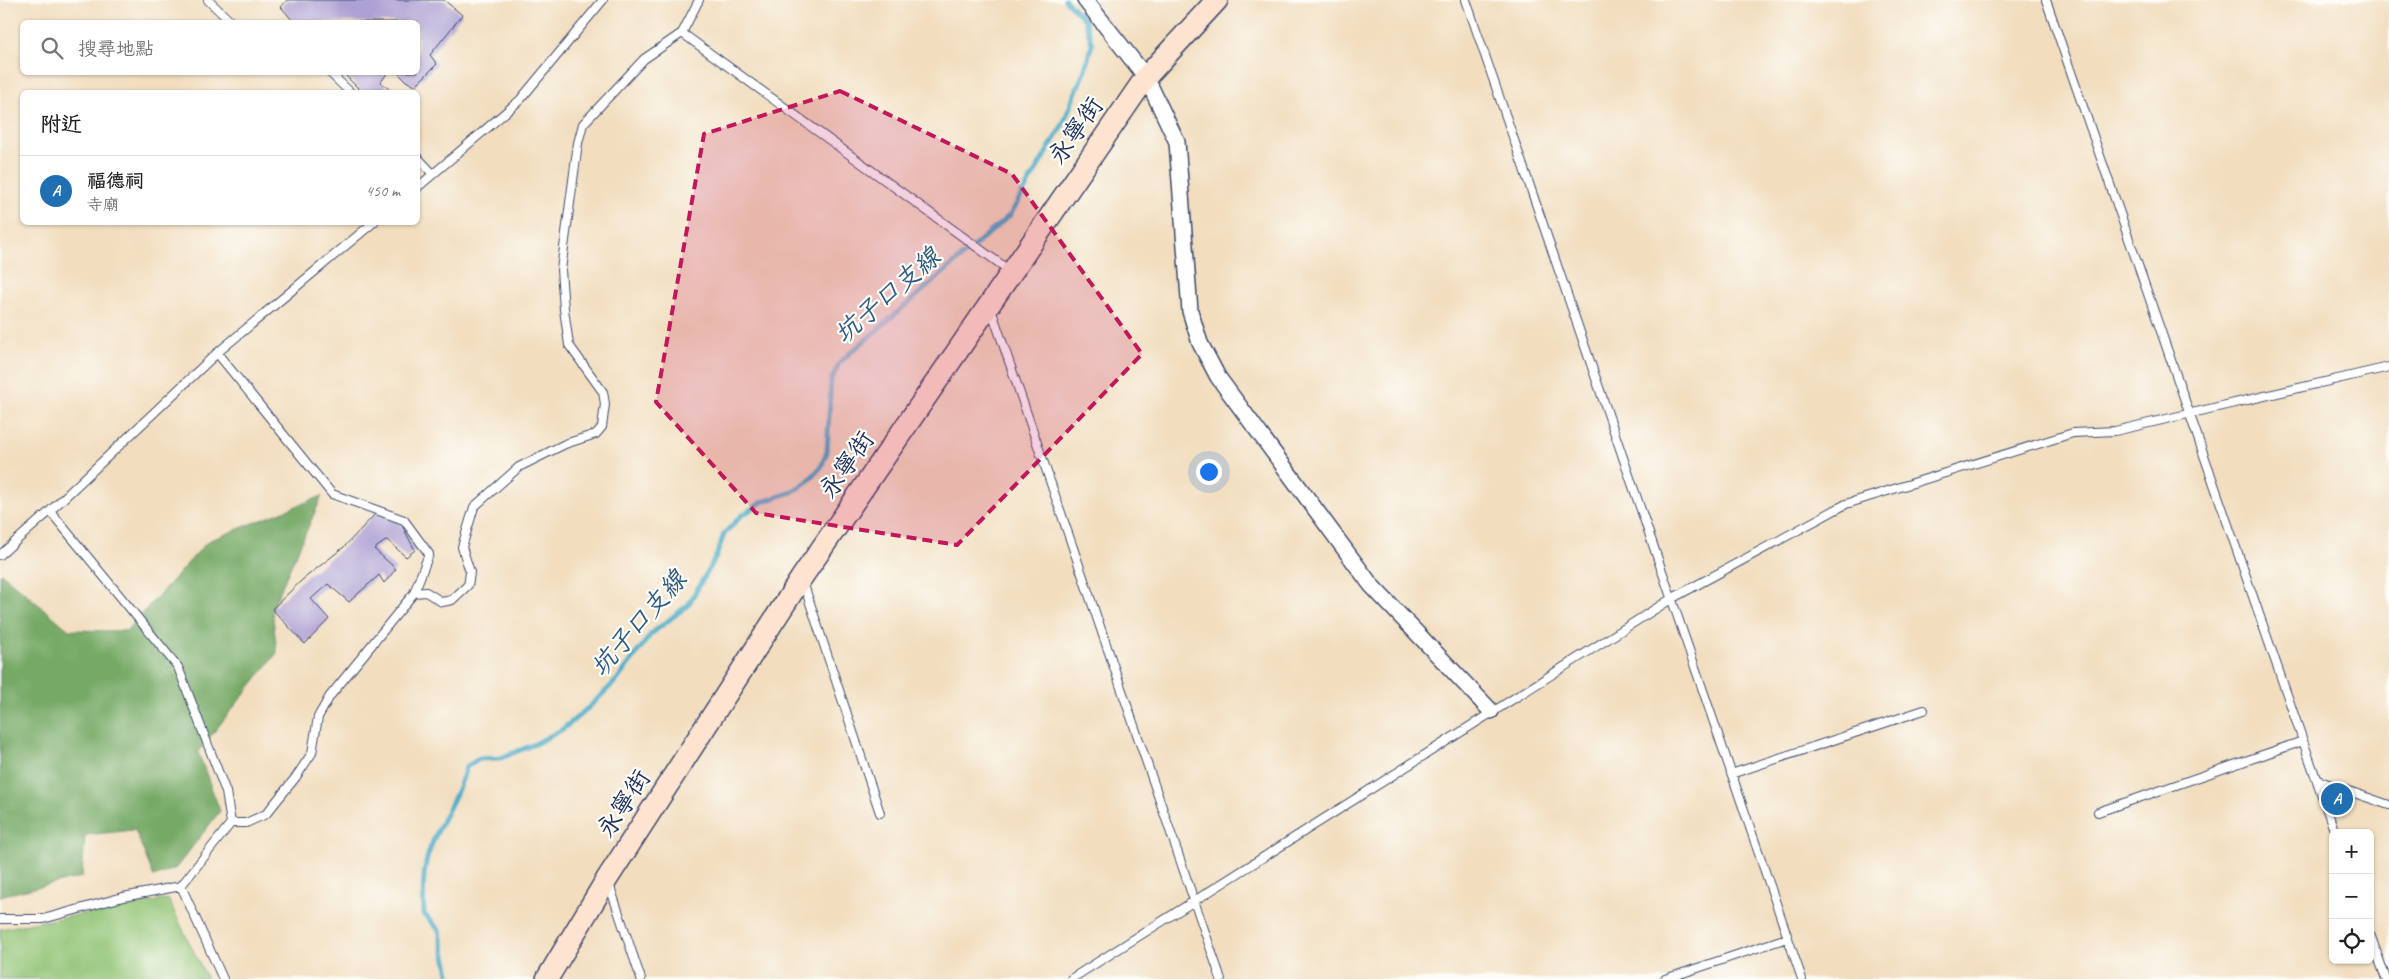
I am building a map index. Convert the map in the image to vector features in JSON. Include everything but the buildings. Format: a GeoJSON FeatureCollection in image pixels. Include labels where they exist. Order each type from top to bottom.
{"type":"FeatureCollection","features":[{"type":"Feature","properties":{"kind":"street"},"geometry":{"type":"LineString","coordinates":[[1085,0],[1146,77],[1177,142],[1190,311],[1200,343],[1218,377],[1371,585],[1492,711]]}},
{"type":"Feature","properties":{"kind":"street","name":"永寧街"},"geometry":{"type":"LineString","coordinates":[[547,979],[607,879],[802,577],[1146,77],[1217,0]]}},
{"type":"Feature","properties":{"kind":"lane"},"geometry":{"type":"LineString","coordinates":[[208,0],[230,20]]}},
{"type":"Feature","properties":{"kind":"lane"},"geometry":{"type":"LineString","coordinates":[[420,184],[520,100],[603,0]]}},
{"type":"Feature","properties":{"kind":"lane"},"geometry":{"type":"LineString","coordinates":[[414,593],[426,592],[442,602],[452,600],[468,585],[470,572],[462,547],[474,507],[519,467],[565,444],[596,434],[602,427],[605,404],[603,392],[570,345],[564,309],[561,270],[578,143],[583,124],[594,110],[644,59],[682,32],[698,0]]}},
{"type":"Feature","properties":{"kind":"lane"},"geometry":{"type":"LineString","coordinates":[[1466,0],[1730,774],[1802,979]]}},
{"type":"Feature","properties":{"kind":"lane"},"geometry":{"type":"LineString","coordinates":[[2046,0],[2334,829]]}},
{"type":"Feature","properties":{"kind":"lane"},"geometry":{"type":"LineString","coordinates":[[682,32],[1011,272]]}},
{"type":"Feature","properties":{"kind":"lane"},"geometry":{"type":"LineString","coordinates":[[332,75],[348,90]]}},
{"type":"Feature","properties":{"kind":"lane"},"geometry":{"type":"LineString","coordinates":[[420,160],[433,174]]}},
{"type":"Feature","properties":{"kind":"lane"},"geometry":{"type":"LineString","coordinates":[[0,555],[50,511],[216,353],[370,225]]}},
{"type":"Feature","properties":{"kind":"lane"},"geometry":{"type":"LineString","coordinates":[[990,305],[1221,979]]}},
{"type":"Feature","properties":{"kind":"lane"},"geometry":{"type":"LineString","coordinates":[[216,353],[332,494],[404,520],[429,554],[414,593],[330,696],[318,718],[312,753],[296,777],[266,814],[246,823],[231,823]]}},
{"type":"Feature","properties":{"kind":"lane"},"geometry":{"type":"LineString","coordinates":[[1070,979],[1671,599],[1846,504],[2073,433],[2115,431],[2389,367]]}},
{"type":"Feature","properties":{"kind":"lane"},"geometry":{"type":"LineString","coordinates":[[0,919],[43,919],[123,897],[181,886],[231,823],[226,792],[178,667],[50,511]]}},
{"type":"Feature","properties":{"kind":"lane"},"geometry":{"type":"LineString","coordinates":[[802,577],[880,814]]}},
{"type":"Feature","properties":{"kind":"lane"},"geometry":{"type":"LineString","coordinates":[[1730,774],[1924,710]]}},
{"type":"Feature","properties":{"kind":"lane"},"geometry":{"type":"LineString","coordinates":[[2098,812],[2302,740]]}},
{"type":"Feature","properties":{"kind":"lane"},"geometry":{"type":"LineString","coordinates":[[2317,780],[2389,805]]}},
{"type":"Feature","properties":{"kind":"lane"},"geometry":{"type":"LineString","coordinates":[[607,879],[641,979]]}},
{"type":"Feature","properties":{"kind":"lane"},"geometry":{"type":"LineString","coordinates":[[181,886],[223,979]]}},
{"type":"Feature","properties":{"kind":"lane"},"geometry":{"type":"LineString","coordinates":[[1665,979],[1788,938]]}},
{"type":"Feature","properties":{"kind":"lane"},"geometry":{"type":"LineString","coordinates":[[2374,945],[2386,979]]}},
{"type":"Feature","properties":{"kind":"highlighted area"},"geometry":{"type":"Polygon","coordinates":[[[840,91],[1012,174],[1142,354],[957,545],[756,513],[656,402],[704,134],[840,91]]]}},
{"type":"Feature","properties":{"kind":"green space"},"geometry":{"type":"Polygon","coordinates":[[[322,496],[272,609],[277,653],[198,752],[220,811],[176,868],[154,877],[135,830],[85,835],[82,877],[0,896],[0,574],[69,630],[126,631],[208,541],[322,496]]]}},
{"type":"Feature","properties":{"kind":"green space"},"geometry":{"type":"Polygon","coordinates":[[[168,899],[207,979],[0,979],[0,929],[168,899]]]}},
{"type":"Feature","properties":{"kind":"waterway","name":"坑子口支線"},"geometry":{"type":"LineString","coordinates":[[448,979],[449,973],[439,930],[424,914],[424,881],[430,849],[459,788],[466,767],[479,759],[501,758],[535,744],[563,729],[588,708],[617,680],[651,634],[688,605],[716,557],[724,534],[741,516],[762,502],[792,492],[808,481],[821,467],[827,452],[831,380],[840,362],[1010,215],[1063,124],[1085,69],[1092,44],[1085,20],[1065,0]]}},
{"type":"Feature","properties":{"kind":"place","name":"福德祠"},"geometry":{"type":"Point","coordinates":[2337,799]}}]}
